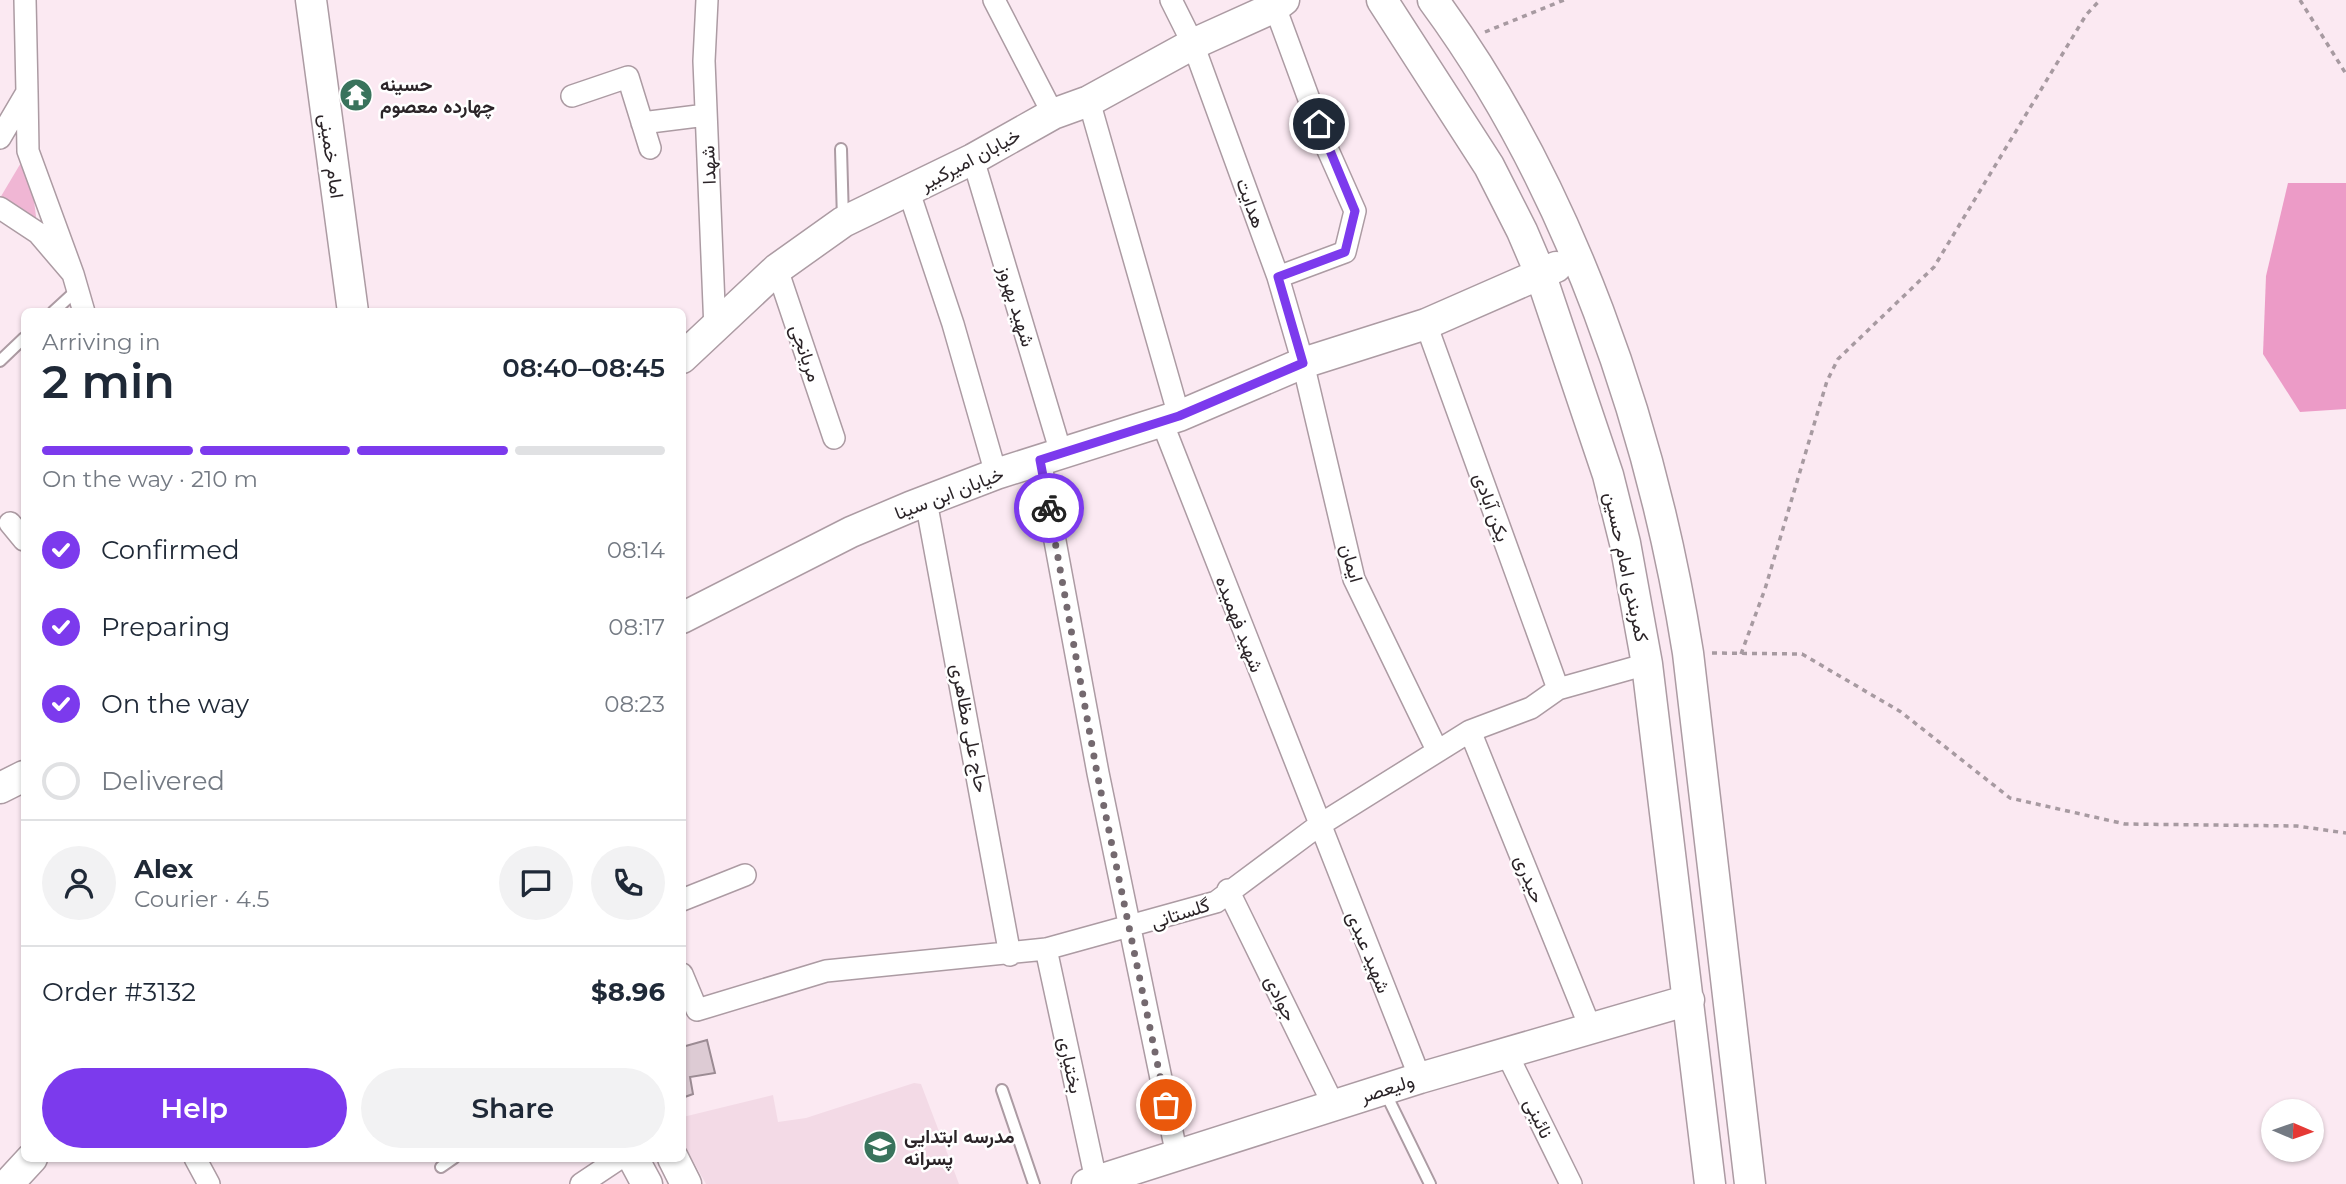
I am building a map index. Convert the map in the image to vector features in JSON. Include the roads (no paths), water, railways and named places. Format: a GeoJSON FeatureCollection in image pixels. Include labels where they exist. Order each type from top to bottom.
{"type":"FeatureCollection","features":[{"type":"Feature","properties":{"kind":"street"},"geometry":{"type":"LineString","coordinates":[[25,0],[28,151],[83,308]]}},
{"type":"Feature","properties":{"kind":"street","name":"امام خمینی"},"geometry":{"type":"LineString","coordinates":[[311,0],[352,308]]}},
{"type":"Feature","properties":{"kind":"street","name":"شهدا"},"geometry":{"type":"LineString","coordinates":[[707,0],[704,61],[715,330]]}},
{"type":"Feature","properties":{"kind":"street"},"geometry":{"type":"LineString","coordinates":[[994,0],[1053,114]]}},
{"type":"Feature","properties":{"kind":"street","name":"هدایت"},"geometry":{"type":"LineString","coordinates":[[1171,0],[1194,44],[1278,277],[1303,363]]}},
{"type":"Feature","properties":{"kind":"street","name":"کمربندی امام حسین"},"geometry":{"type":"LineString","coordinates":[[1382,0],[1489,166],[1540,273],[1608,475],[1625,543],[1647,664],[1710,1184]]}},
{"type":"Feature","properties":{"kind":"street"},"geometry":{"type":"LineString","coordinates":[[1433,0],[1463,41],[1520,135],[1576,259],[1639,429],[1668,541],[1688,653],[1750,1184]]}},
{"type":"Feature","properties":{"kind":"street"},"geometry":{"type":"LineString","coordinates":[[1278,277],[1345,252],[1355,211],[1327,148],[1280,4]]}},
{"type":"Feature","properties":{"kind":"street","name":"خیابان امیرکبیر"},"geometry":{"type":"LineString","coordinates":[[686,355],[715,330],[776,268],[843,222],[909,192],[1053,114],[1089,101],[1194,44],[1280,4]]}},
{"type":"Feature","properties":{"kind":"street"},"geometry":{"type":"LineString","coordinates":[[572,96],[628,77],[650,148]]}},
{"type":"Feature","properties":{"kind":"street"},"geometry":{"type":"LineString","coordinates":[[0,138],[27,92]]}},
{"type":"Feature","properties":{"kind":"street","name":"شهید فهمیده"},"geometry":{"type":"LineString","coordinates":[[1089,101],[1170,419],[1318,825]]}},
{"type":"Feature","properties":{"kind":"street"},"geometry":{"type":"LineString","coordinates":[[642,123],[706,115]]}},
{"type":"Feature","properties":{"kind":"street","name":"شهید بهروز"},"geometry":{"type":"LineString","coordinates":[[973,159],[1051,457],[1130,928],[1177,1156]]}},
{"type":"Feature","properties":{"kind":"street"},"geometry":{"type":"LineString","coordinates":[[909,192],[953,324],[996,474]]}},
{"type":"Feature","properties":{"kind":"street"},"geometry":{"type":"LineString","coordinates":[[0,208],[38,233],[75,282]]}},
{"type":"Feature","properties":{"kind":"street","name":"خیابان ابن سینا"},"geometry":{"type":"LineString","coordinates":[[686,616],[851,532],[926,501],[996,474],[1170,419],[1303,363],[1426,324],[1576,259]]}},
{"type":"Feature","properties":{"kind":"street","name":"مریانجی"},"geometry":{"type":"LineString","coordinates":[[776,268],[834,438]]}},
{"type":"Feature","properties":{"kind":"street","name":"یکن آبادی"},"geometry":{"type":"LineString","coordinates":[[1426,324],[1558,689]]}},
{"type":"Feature","properties":{"kind":"street","name":"ایمان"},"geometry":{"type":"LineString","coordinates":[[1303,363],[1354,579],[1437,750]]}},
{"type":"Feature","properties":{"kind":"street","name":"حاج علی مظاهری"},"geometry":{"type":"LineString","coordinates":[[926,501],[1010,955]]}},
{"type":"Feature","properties":{"kind":"street"},"geometry":{"type":"LineString","coordinates":[[10,523],[21,536]]}},
{"type":"Feature","properties":{"kind":"street","name":"گلستانی"},"geometry":{"type":"LineString","coordinates":[[686,984],[697,1010],[825,971],[1010,955],[1046,949],[1130,928],[1216,902],[1228,890],[1318,825],[1471,731],[1531,708],[1558,689],[1647,664]]}},
{"type":"Feature","properties":{"kind":"street","name":"حیدری"},"geometry":{"type":"LineString","coordinates":[[1471,731],[1590,1027]]}},
{"type":"Feature","properties":{"kind":"street"},"geometry":{"type":"LineString","coordinates":[[0,788],[21,778]]}},
{"type":"Feature","properties":{"kind":"street","name":"شهید عبدی"},"geometry":{"type":"LineString","coordinates":[[1318,825],[1420,1078]]}},
{"type":"Feature","properties":{"kind":"street"},"geometry":{"type":"LineString","coordinates":[[686,898],[745,875]]}},
{"type":"Feature","properties":{"kind":"street","name":"جوادی"},"geometry":{"type":"LineString","coordinates":[[1228,890],[1334,1106]]}},
{"type":"Feature","properties":{"kind":"street","name":"بختیاری"},"geometry":{"type":"LineString","coordinates":[[1046,949],[1092,1182]]}},
{"type":"Feature","properties":{"kind":"street","name":"ولیعصر"},"geometry":{"type":"LineString","coordinates":[[1092,1182],[1420,1078],[1689,1000]]}},
{"type":"Feature","properties":{"kind":"street","name":"نائینی"},"geometry":{"type":"LineString","coordinates":[[1506,1052],[1571,1184]]}},
{"type":"Feature","properties":{"kind":"street"},"geometry":{"type":"LineString","coordinates":[[9,1184],[28,1162]]}},
{"type":"Feature","properties":{"kind":"street"},"geometry":{"type":"LineString","coordinates":[[197,1162],[209,1184]]}},
{"type":"Feature","properties":{"kind":"street"},"geometry":{"type":"LineString","coordinates":[[581,1184],[614,1162]]}},
{"type":"Feature","properties":{"kind":"street"},"geometry":{"type":"LineString","coordinates":[[635,1162],[647,1184]]}},
{"type":"Feature","properties":{"kind":"street"},"geometry":{"type":"LineString","coordinates":[[675,1162],[687,1184]]}},
{"type":"Feature","properties":{"kind":"lane"},"geometry":{"type":"LineString","coordinates":[[841,149],[843,222]]}},
{"type":"Feature","properties":{"kind":"lane"},"geometry":{"type":"LineString","coordinates":[[56,308],[75,282]]}},
{"type":"Feature","properties":{"kind":"lane"},"geometry":{"type":"LineString","coordinates":[[0,361],[21,341]]}},
{"type":"Feature","properties":{"kind":"lane"},"geometry":{"type":"LineString","coordinates":[[1384,1089],[1430,1184]]}},
{"type":"Feature","properties":{"kind":"lane"},"geometry":{"type":"LineString","coordinates":[[1002,1090],[1034,1184]]}},
{"type":"Feature","properties":{"kind":"lane"},"geometry":{"type":"LineString","coordinates":[[442,1167],[449,1162]]}},
{"type":"Feature","properties":{"kind":"place","name":"حسینه چهارده معصوم"},"geometry":{"type":"Point","coordinates":[356,95]}},
{"type":"Feature","properties":{"kind":"place","name":"مدرسه ابتدایی پسرانه"},"geometry":{"type":"Point","coordinates":[880,1147]}}]}
